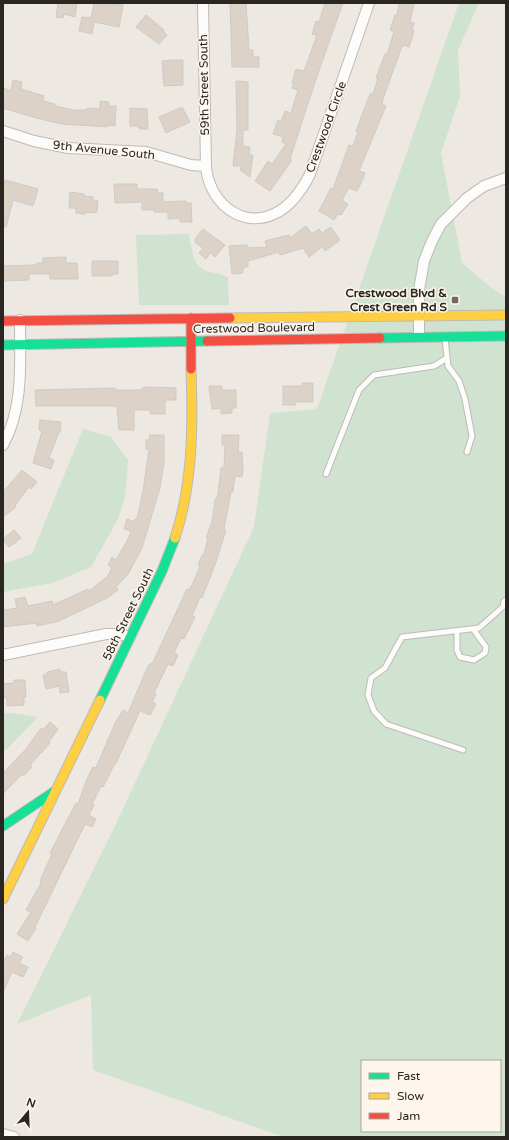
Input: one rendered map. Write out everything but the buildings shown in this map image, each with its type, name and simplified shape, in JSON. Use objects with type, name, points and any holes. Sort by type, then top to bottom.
[{"type":"main road","name":"Crestwood Boulevard","points":[[3,321],[506,315]]},
{"type":"main road","name":"58th Street South","points":[[3,899],[130,637],[168,555],[185,503],[192,442],[191,318]]},
{"type":"main road","name":"Crestwood Boulevard","points":[[3,345],[506,336]]},
{"type":"main road","points":[[3,826],[56,791]]},
{"type":"street","name":"Crestwood Circle","points":[[206,166],[208,180],[215,195],[226,208],[233,212],[249,218],[265,217],[287,205],[305,183],[314,165],[369,3]]},
{"type":"street","name":"59th Street South","points":[[200,4],[206,166]]},
{"type":"street","name":"9th Avenue South","points":[[3,131],[34,141],[68,148],[146,152],[191,165],[206,166]]},
{"type":"street","points":[[419,337],[419,290],[424,261],[441,224],[466,198],[484,186],[506,178]]},
{"type":"street","points":[[3,445],[12,426],[18,402],[20,320]]},
{"type":"street","points":[[3,655],[106,634],[119,634],[130,637]]},
{"type":"street","points":[[3,1134],[14,1137]]},
{"type":"lane","points":[[445,337],[448,366],[459,381],[465,399],[472,436],[467,452]]},
{"type":"lane","points":[[326,474],[359,390],[366,381],[374,375],[434,366],[447,358]]},
{"type":"lane","points":[[462,750],[386,724],[374,711],[368,695],[371,678],[385,668],[402,637],[479,628],[506,603]]},
{"type":"lane","points":[[457,631],[457,650],[460,658],[474,660],[485,653],[486,646],[473,629]]},
{"type":"green space","points":[[459,3],[479,3],[458,50],[460,96],[441,153],[462,263],[493,289],[506,297],[506,1137],[284,1137],[93,1070],[91,995],[17,1024],[115,826],[254,527],[270,413],[317,409]]},
{"type":"green space","points":[[189,234],[193,254],[197,264],[205,270],[228,278],[229,305],[139,305],[136,235]]},
{"type":"green space","points":[[83,429],[111,437],[128,460],[125,497],[118,519],[91,567],[52,583],[3,592],[3,564],[32,554]]},
{"type":"green space","points":[[11,713],[38,717],[8,748],[3,751],[3,714]]},
{"type":"traffic: fast","points":[[380,338],[506,336]]},
{"type":"traffic: fast","points":[[3,345],[207,341]]},
{"type":"traffic: fast","points":[[100,700],[162,571],[175,538]]},
{"type":"traffic: fast","points":[[3,826],[55,791]]},
{"type":"traffic: slow","points":[[230,318],[506,315]]},
{"type":"traffic: slow","points":[[175,538],[185,497],[190,455],[192,433],[191,369]]},
{"type":"traffic: slow","points":[[3,899],[100,700]]},
{"type":"traffic: jam","points":[[191,318],[191,369]]},
{"type":"traffic: jam","points":[[3,321],[230,318]]},
{"type":"traffic: jam","points":[[207,341],[380,338]]},
{"type":"place","name":"Crestwood Blvd & Crest Green Rd S","points":[[455,300]]}]
